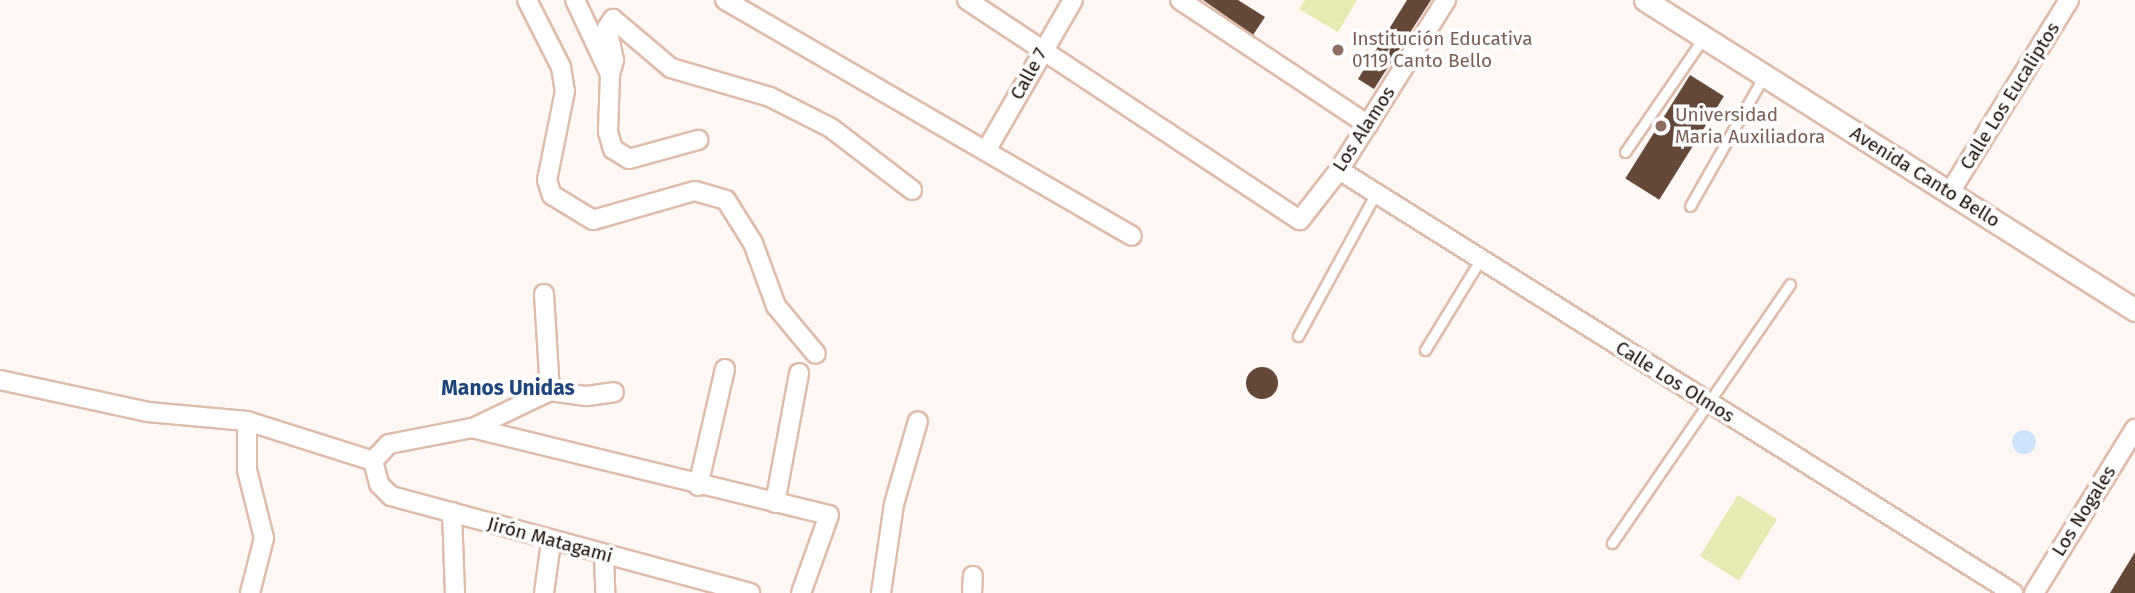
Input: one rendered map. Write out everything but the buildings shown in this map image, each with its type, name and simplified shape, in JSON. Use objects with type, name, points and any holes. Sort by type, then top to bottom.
[{"type":"street","points":[[527,0],[561,67],[565,91],[547,180],[552,195],[593,220],[695,191],[726,200],[754,243],[776,306],[816,354]]},
{"type":"street","points":[[575,0],[610,74]]},
{"type":"street","points":[[725,0],[987,149],[1132,236]]},
{"type":"street","points":[[967,0],[1044,46]]},
{"type":"street","name":"Calle 7","points":[[987,149],[1044,46],[1073,0]]},
{"type":"street","points":[[1180,0],[1368,125]]},
{"type":"street","name":"Los Alamos","points":[[1044,46],[1300,219],[1339,170],[1446,0]]},
{"type":"street","name":"Avenida Canto Bello","points":[[1645,0],[2135,310]]},
{"type":"street","name":"Calle Los Eucaliptos","points":[[1950,192],[2069,0]]},
{"type":"street","points":[[698,141],[629,159],[620,156],[608,132],[610,74],[614,60],[607,28],[613,19],[671,68],[770,97],[831,128],[912,190]]},
{"type":"street","name":"Calle Los Olmos","points":[[1339,170],[1374,195],[2012,593]]},
{"type":"street","points":[[544,294],[550,391]]},
{"type":"street","points":[[698,486],[725,369]]},
{"type":"street","points":[[775,503],[799,373]]},
{"type":"street","points":[[0,380],[148,412],[247,421],[373,461],[389,444],[472,428],[550,391],[587,396],[614,392]]},
{"type":"street","points":[[247,421],[247,470],[264,538],[250,593]]},
{"type":"street","points":[[881,593],[894,504],[918,421]]},
{"type":"street","points":[[472,428],[698,486],[829,515],[801,593]]},
{"type":"street","name":"Los Nogales","points":[[2034,593],[2135,429]]},
{"type":"street","name":"Jirón Matagami","points":[[373,461],[379,484],[391,496],[604,555],[703,587],[750,593]]},
{"type":"street","points":[[452,512],[455,593]]},
{"type":"street","points":[[544,593],[551,542]]},
{"type":"street","points":[[604,555],[605,593]]},
{"type":"lane","points":[[1625,152],[1704,37]]},
{"type":"lane","points":[[1690,206],[1764,76]]},
{"type":"lane","points":[[1298,336],[1374,195]]},
{"type":"lane","points":[[1425,350],[1480,260]]},
{"type":"lane","points":[[1612,543],[1790,284]]},
{"type":"green space","points":[[1305,0],[1357,0],[1338,32],[1299,9]]},
{"type":"green space","points":[[1738,495],[1777,519],[1739,580],[1700,556]]},
{"type":"water","points":[[2024,430],[2033,433],[2036,442],[2033,451],[2024,454],[2015,451],[2012,442],[2015,433]]},
{"type":"place","name":"Institución Educativa 0119 Canto Bello","points":[[1338,50]]},
{"type":"place","name":"Universidad Maria Auxiliadora","points":[[1661,126]]},
{"type":"district","name":"Manos Unidas","points":[[508,388]]}]
